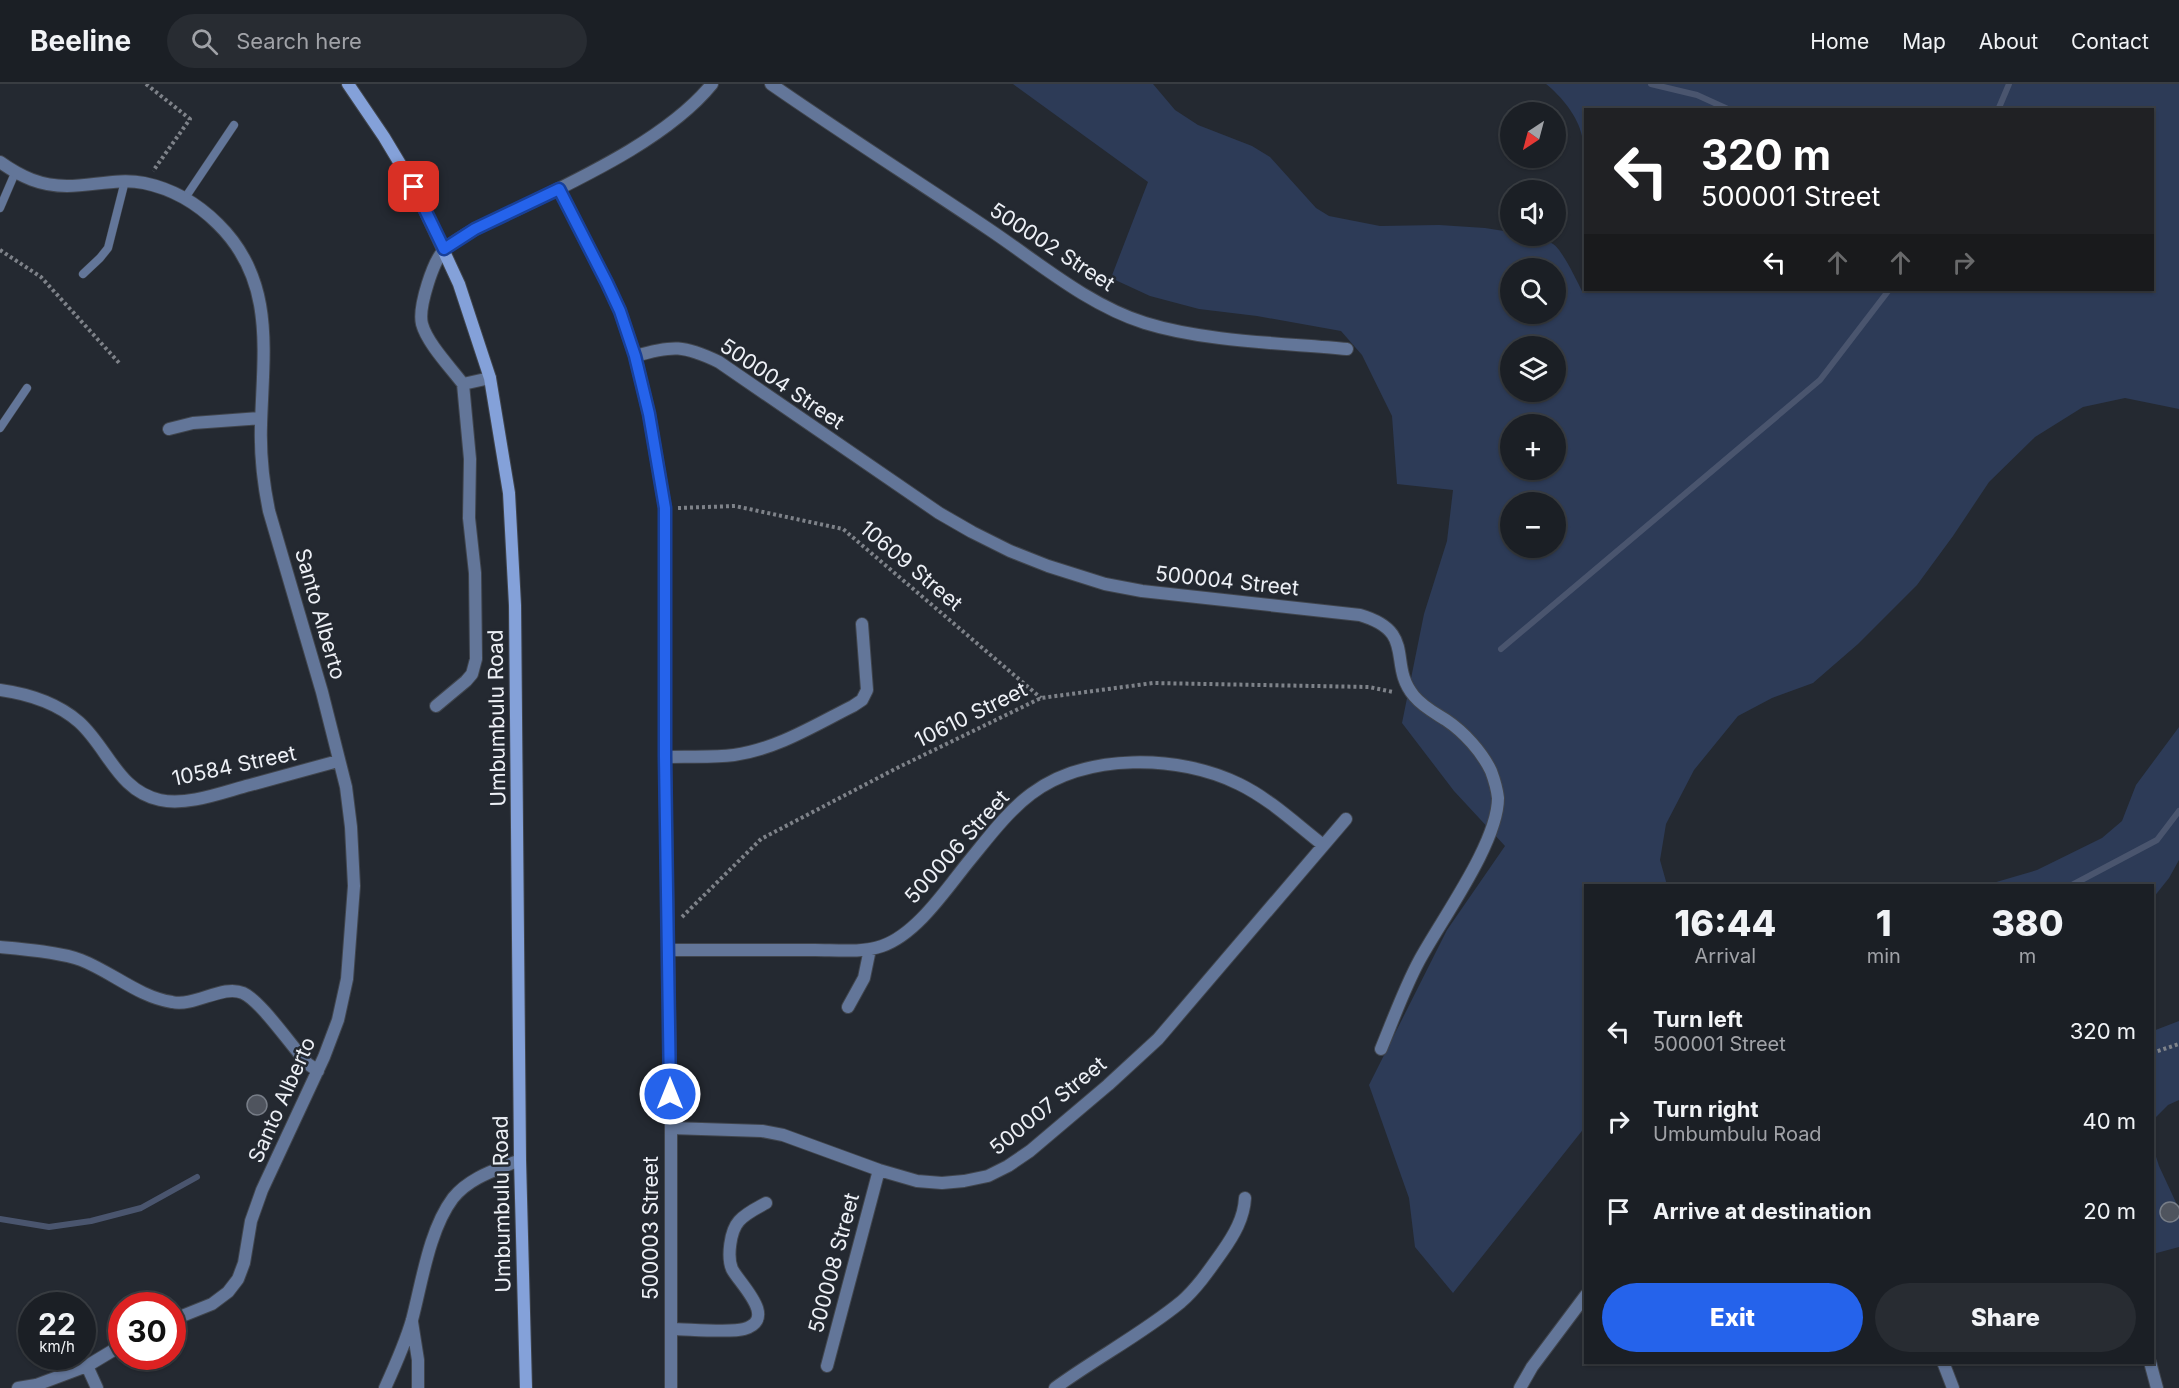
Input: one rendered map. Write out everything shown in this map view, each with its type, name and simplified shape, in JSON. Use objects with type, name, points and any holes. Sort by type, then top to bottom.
[{"type":"main road","name":"Umbumbulu Road","points":[[348,84],[414,187],[444,249],[472,319],[490,378],[508,493],[515,604],[520,1161],[526,1388]]},
{"type":"street","points":[[436,706],[472,674],[476,659],[475,573],[470,527],[470,459],[464,416],[463,384],[431,341],[422,324],[425,291],[444,249],[475,229],[559,189],[650,137],[688,108],[712,84]]},
{"type":"street","name":"500002 Street","points":[[771,84],[1050,272],[1114,310],[1143,322],[1191,333],[1347,349]]},
{"type":"street","name":"Santo Alberto","points":[[0,162],[15,173],[51,185],[69,186],[125,181],[144,183],[185,198],[208,214],[240,249],[253,276],[260,299],[264,326],[261,456],[269,511],[322,692],[346,787],[354,886],[347,979],[338,1020],[318,1071],[262,1190],[251,1221],[244,1263],[238,1279],[228,1292],[212,1304],[186,1314]]},
{"type":"street","name":"500003 Street","points":[[559,189],[620,311],[635,356],[649,414],[665,508],[671,1388]]},
{"type":"street","name":"500004 Street","points":[[635,356],[664,348],[698,351],[719,362],[939,513],[972,532],[1048,566],[1105,584],[1142,591],[1349,613],[1372,618],[1392,632],[1397,640],[1407,686],[1426,708],[1462,732],[1478,751],[1491,772],[1498,800],[1485,844],[1471,874],[1418,963],[1381,1049]]},
{"type":"street","points":[[463,384],[490,378]]},
{"type":"street","points":[[169,429],[193,423],[261,418]]},
{"type":"street","points":[[665,757],[733,755],[752,751],[791,738],[862,700],[867,690],[862,624]]},
{"type":"street","name":"10584 Street","points":[[0,690],[53,704],[79,722],[130,786],[161,800],[183,801],[338,761]]},
{"type":"street","name":"500006 Street","points":[[669,950],[870,949],[883,946],[897,939],[925,914],[980,848],[1030,795],[1051,781],[1091,767],[1125,763],[1156,764],[1216,774],[1263,798],[1323,845]]},
{"type":"street","name":"500007 Street","points":[[671,1128],[762,1131],[783,1135],[879,1170],[917,1181],[942,1183],[988,1176],[1030,1151],[1158,1039],[1347,819]]},
{"type":"street","points":[[0,947],[79,959],[113,974],[144,993],[174,1003],[188,1003],[232,991],[244,994],[255,1002],[308,1064],[318,1071]]},
{"type":"street","points":[[848,1007],[864,978],[870,949]]},
{"type":"street","points":[[385,1388],[401,1354],[435,1235],[453,1198],[483,1175],[520,1161]]},
{"type":"street","name":"500008 Street","points":[[827,1366],[879,1170]]},
{"type":"street","points":[[1055,1388],[1181,1302],[1194,1289],[1220,1255],[1235,1230],[1243,1215],[1245,1198]]},
{"type":"street","points":[[671,1329],[743,1330],[755,1322],[758,1316],[757,1307],[748,1289],[735,1274],[731,1266],[730,1253],[736,1225],[746,1215],[766,1203]]},
{"type":"street","points":[[1520,1388],[1532,1367],[1584,1298]]},
{"type":"street","points":[[411,1321],[418,1360],[418,1388]]},
{"type":"street","points":[[1944,1364],[1953,1388]]},
{"type":"street","points":[[2151,1364],[2157,1388]]},
{"type":"street","points":[[18,1388],[36,1385],[76,1370]]},
{"type":"street","points":[[89,1370],[97,1388]]},
{"type":"lane","points":[[185,198],[234,125]]},
{"type":"lane","points":[[0,208],[15,173]]},
{"type":"lane","points":[[83,274],[108,248],[125,181]]},
{"type":"lane","points":[[0,428],[27,388]]},
{"type":"path","points":[[144,183],[190,119],[146,84]]},
{"type":"path","points":[[0,250],[41,276],[121,365]]},
{"type":"path","name":"10609 Street","points":[[665,508],[735,506],[843,529],[1041,698]]},
{"type":"path","name":"10610 Street","points":[[669,930],[760,839],[897,768],[1041,698],[1153,683],[1369,687],[1414,696]]},
{"type":"path","points":[[2154,1052],[2179,1044]]},
{"type":"shaded area","points":[[1013,84],[1153,84],[1175,110],[1198,125],[1252,146],[1270,157],[1316,208],[1329,216],[1380,226],[1439,225],[1485,228],[1500,230],[1500,246],[1556,246],[1565,258],[1500,258],[1500,324],[1566,324],[1566,260],[1583,293],[1588,291],[2154,291],[2154,108],[1584,108],[1583,155],[1583,138],[1577,121],[1566,102],[1546,84],[2179,84],[2179,409],[2125,398],[2083,407],[2035,437],[1989,482],[1917,585],[1858,644],[1813,683],[1772,698],[1738,716],[1694,770],[1666,824],[1660,860],[1667,884],[1584,884],[1584,1128],[1453,1293],[1415,1247],[1409,1198],[1369,1085],[1447,930],[1505,846],[1454,791],[1402,723],[1424,614],[1447,541],[1453,490],[1397,484],[1392,416],[1362,355],[1341,331],[1257,316],[1199,309],[1150,296],[1111,278],[1148,182]]},
{"type":"shaded area","points":[[2179,727],[2179,860],[2169,878],[2154,897],[2154,884],[1989,884],[2037,870],[2102,838],[2122,821],[2136,785]]},
{"type":"shaded area","points":[[2179,1021],[2179,1100],[2168,1105],[2154,1119],[2154,1031]]},
{"type":"shaded area","points":[[2154,1150],[2179,1209],[2179,1247],[2154,1254]]},
{"type":"building","points":[[257,1095],[264,1098],[267,1105],[264,1112],[257,1115],[250,1112],[247,1105],[250,1098]]},
{"type":"building","points":[[2170,1202],[2177,1205],[2180,1212],[2177,1219],[2170,1222],[2163,1219],[2160,1212],[2163,1205]]},
{"type":"waterway","points":[[1651,84],[1697,95],[1726,108]]},
{"type":"waterway","points":[[1999,108],[2009,84]]},
{"type":"waterway","points":[[1501,649],[1820,380],[1888,291]]},
{"type":"waterway","points":[[2074,884],[2157,840],[2179,811]]},
{"type":"waterway","points":[[0,1219],[49,1227],[91,1221],[141,1208],[197,1177]]},
{"type":"route","points":[[414,187],[444,249],[475,229],[559,189],[620,311],[635,356],[649,414],[665,508],[665,757],[670,1094]]}]
